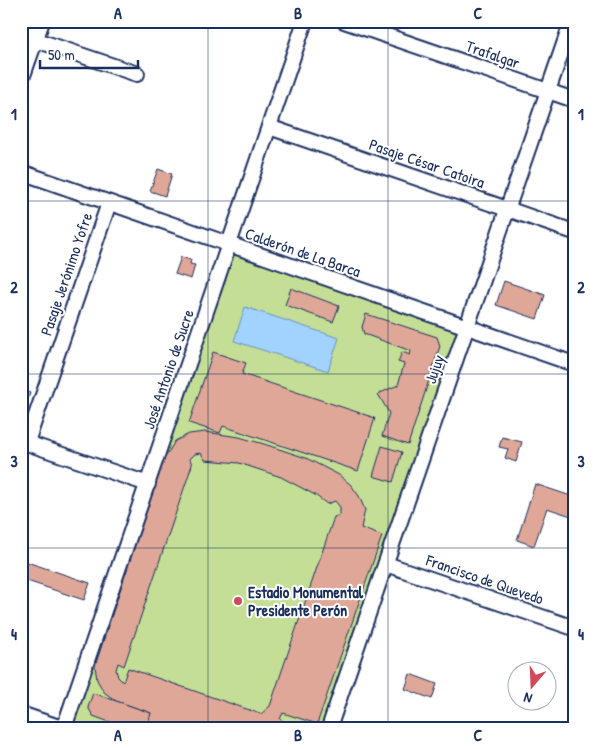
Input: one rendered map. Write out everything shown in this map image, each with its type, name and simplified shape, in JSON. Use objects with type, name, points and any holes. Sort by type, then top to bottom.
[{"type":"street","name":"José Antonio de Sucre","points":[[63,728],[305,21]]},
{"type":"street","name":"Trafalgar","points":[[344,21],[574,100]]},
{"type":"street","name":"Jujuy","points":[[328,728],[572,21]]},
{"type":"street","points":[[21,72],[36,30],[137,74]]},
{"type":"street","name":"Pasaje César Catoira","points":[[269,128],[574,232]]},
{"type":"street","name":"Calderón de La Barca","points":[[21,172],[574,364]]},
{"type":"street","name":"Pasaje Jerónimo Yofre","points":[[24,442],[109,203]]},
{"type":"street","points":[[24,442],[148,484]]},
{"type":"street","name":"Francisco de Quevedo","points":[[386,564],[574,628]]},
{"type":"street","points":[[21,714],[63,728]]},
{"type":"green space","points":[[229,244],[466,327],[329,728],[64,728]]},
{"type":"water","points":[[245,307],[339,338],[328,371],[234,341]]},
{"type":"building","points":[[158,169],[172,174],[165,196],[150,191]]},
{"type":"building","points":[[181,257],[191,260],[190,264],[195,265],[191,279],[175,274]]},
{"type":"building","points":[[504,281],[545,295],[537,319],[496,305]]},
{"type":"building","points":[[291,288],[339,306],[333,322],[285,305]]},
{"type":"building","points":[[366,314],[437,337],[440,346],[408,445],[382,436],[389,413],[378,394],[398,385],[404,364],[398,362],[402,352],[410,355],[411,351],[364,334],[362,327]]},
{"type":"building","points":[[213,352],[246,363],[242,374],[375,418],[358,471],[223,426],[220,433],[189,423]]},
{"type":"building","points":[[21,389],[30,393],[22,417],[21,417]]},
{"type":"building","points":[[205,432],[239,437],[306,458],[339,475],[351,485],[359,496],[365,510],[361,528],[382,536],[317,724],[283,713],[280,719],[291,728],[146,728],[151,713],[116,701],[104,692],[97,680],[95,666],[162,463],[175,441],[189,434]],"holes":[[[201,453],[205,460],[239,463],[281,477],[315,495],[327,504],[335,501],[340,507],[340,515],[334,517],[270,706],[261,714],[128,668],[123,682],[118,677],[116,670],[118,663],[124,666],[192,465],[190,459],[195,454]]]},
{"type":"building","points":[[502,437],[522,442],[516,462],[505,458],[508,449],[499,447]]},
{"type":"building","points":[[382,446],[402,452],[393,482],[373,476]]},
{"type":"building","points":[[535,484],[574,497],[574,517],[547,508],[534,546],[517,540]]},
{"type":"building","points":[[21,560],[90,583],[84,600],[21,579]]},
{"type":"building","points":[[410,674],[437,684],[432,699],[405,689]]},
{"type":"building","points":[[93,693],[151,713],[146,728],[126,728],[93,716],[88,707]]},
{"type":"place","name":"Estadio Monumental Presidente Perón","points":[[238,601]]}]
